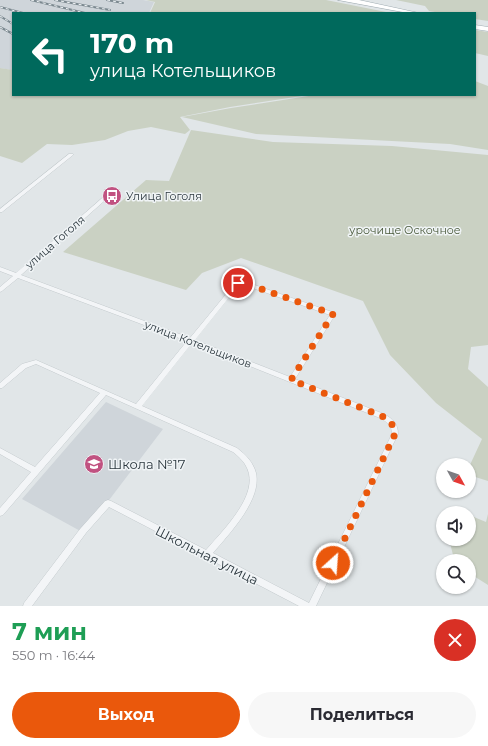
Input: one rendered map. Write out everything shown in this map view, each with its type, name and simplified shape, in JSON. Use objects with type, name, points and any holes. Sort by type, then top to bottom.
[{"type":"main road","points":[[341,0],[398,12]]},
{"type":"main road","points":[[352,0],[411,12]]},
{"type":"main road","points":[[476,26],[488,28]]},
{"type":"street","points":[[0,210],[72,155]]},
{"type":"street","name":"улица Гоголя","points":[[0,290],[110,194]]},
{"type":"street","name":"улица Котельщиков","points":[[0,269],[190,340],[382,416],[393,424],[395,434],[312,606]]},
{"type":"street","points":[[137,407],[190,340],[238,283],[244,283],[333,314],[291,380]]},
{"type":"street","points":[[0,386],[24,366],[36,362],[235,450],[244,457],[251,466],[254,478],[253,486],[249,496],[233,521],[207,555]]},
{"type":"street","points":[[0,513],[104,393]]},
{"type":"street","points":[[0,451],[36,471]]},
{"type":"street","name":"Школьная улица","points":[[27,606],[83,531],[108,503],[307,606]]},
{"type":"shaded area","points":[[0,0],[143,0],[154,2],[149,12],[12,12],[12,70],[0,68]]},
{"type":"shaded area","name":"Школа №17","points":[[106,402],[163,429],[84,533],[22,499]]},
{"type":"green space","points":[[146,0],[326,0],[386,12],[150,12],[155,2]]},
{"type":"green space","points":[[396,0],[488,0],[488,21],[476,19],[476,12],[435,12],[429,11],[425,6]]},
{"type":"green space","points":[[476,30],[488,32],[488,56],[476,53]]},
{"type":"green space","points":[[0,68],[12,70],[12,96],[302,96],[230,107],[180,117],[190,130],[185,134],[151,127],[128,131],[105,140],[72,145],[47,144],[22,163],[0,156]]},
{"type":"green space","points":[[476,81],[488,86],[488,150],[450,144],[256,134],[182,117],[309,96],[476,96]]},
{"type":"green space","name":"урочище Оскочное","points":[[191,130],[273,142],[392,146],[488,155],[488,345],[471,347],[468,369],[488,387],[488,481],[476,477],[476,458],[473,458],[482,439],[436,403],[390,355],[363,301],[241,258],[202,273],[186,290],[63,252],[146,180],[169,181]]},
{"type":"green space","points":[[488,514],[488,585],[476,577],[476,554],[453,554],[451,546],[476,546],[476,518],[486,522]]},
{"type":"railway","points":[[31,0],[81,12]]},
{"type":"railway","points":[[55,0],[110,10]]},
{"type":"railway","points":[[107,0],[123,3]]},
{"type":"railway","points":[[0,7],[19,12]]},
{"type":"railway","points":[[0,16],[12,23]]},
{"type":"railway","points":[[0,27],[12,33]]},
{"type":"place","name":"Улица Гоголя","points":[[112,196]]},
{"type":"place","name":"Школа №17","points":[[94,464]]},
{"type":"route","points":[[238,283],[244,283],[333,314],[291,380],[382,416],[393,424],[395,429],[395,434],[333,563]]}]
